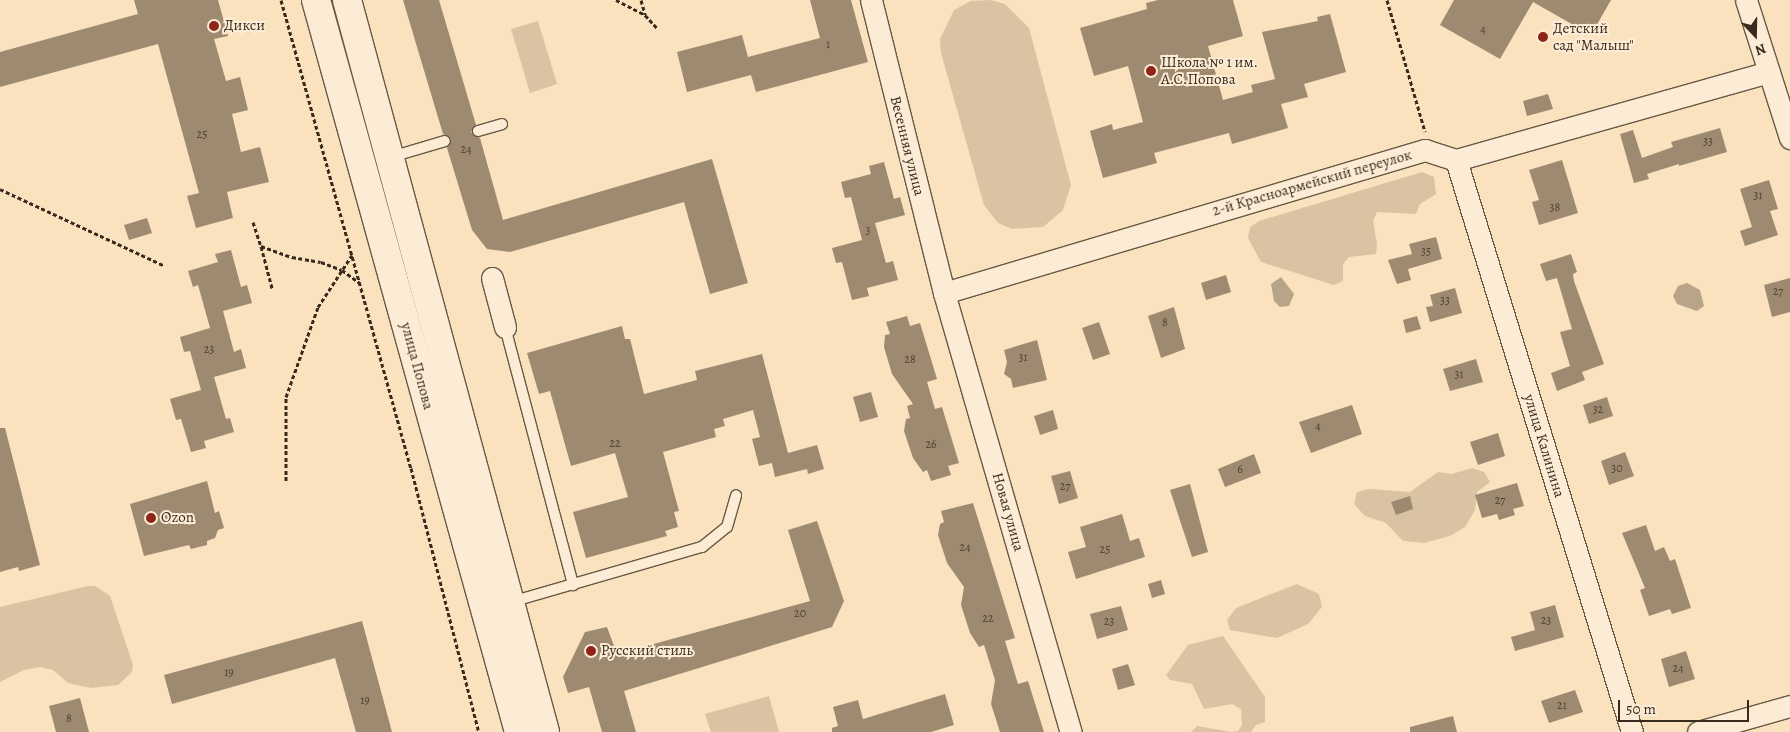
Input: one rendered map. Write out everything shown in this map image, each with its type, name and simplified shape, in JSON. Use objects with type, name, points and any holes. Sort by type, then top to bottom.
[{"type":"main road","name":"улица Попова","points":[[316,0],[519,732]]},
{"type":"main road","name":"улица Попова","points":[[347,0],[545,732]]},
{"type":"street","name":"Весенняя улица","points":[[871,0],[944,293]]},
{"type":"street","points":[[1746,0],[1790,138]]},
{"type":"street","points":[[1456,160],[1769,72]]},
{"type":"street","name":"2-й Красноармейский переулок","points":[[944,293],[1416,153],[1431,152],[1456,160]]},
{"type":"street","name":"улица Калинина","points":[[1456,160],[1632,732]]},
{"type":"street","points":[[492,278],[505,327]]},
{"type":"street","name":"Новая улица","points":[[944,293],[1071,732]]},
{"type":"street","points":[[1698,732],[1790,706]]},
{"type":"lane","points":[[478,131],[502,124]]},
{"type":"lane","points":[[390,158],[445,141]]},
{"type":"lane","points":[[505,327],[573,585]]},
{"type":"lane","points":[[510,602],[702,547],[727,528],[736,495]]},
{"type":"path","points":[[281,0],[360,284],[479,732]]},
{"type":"path","points":[[616,0],[645,15],[657,28]]},
{"type":"path","points":[[641,0],[645,15]]},
{"type":"path","points":[[1387,0],[1431,152]]},
{"type":"path","points":[[0,189],[163,266]]},
{"type":"path","points":[[253,222],[272,288]]},
{"type":"path","points":[[261,246],[342,270],[360,284]]},
{"type":"path","points":[[286,481],[286,397],[318,307],[352,255]]},
{"type":"shaded area","points":[[990,0],[1005,4],[1029,28],[1071,185],[1063,210],[1043,227],[1012,229],[998,223],[984,205],[941,53],[940,39],[954,10],[971,1]]},
{"type":"shaded area","points":[[538,21],[557,84],[530,93],[511,29]]},
{"type":"shaded area","points":[[1422,172],[1434,177],[1436,194],[1420,204],[1416,214],[1377,212],[1373,221],[1377,244],[1376,254],[1349,257],[1343,264],[1343,281],[1334,285],[1261,262],[1248,238],[1250,227],[1259,221]]},
{"type":"shaded area","points":[[1281,277],[1294,294],[1289,306],[1280,307],[1274,301],[1271,284]]},
{"type":"shaded area","points":[[1687,283],[1700,290],[1704,306],[1697,311],[1677,304],[1673,296],[1678,286]]},
{"type":"shaded area","points":[[1472,468],[1484,472],[1490,482],[1477,492],[1475,510],[1465,527],[1450,536],[1424,543],[1403,541],[1386,523],[1365,516],[1354,504],[1357,492],[1369,489],[1410,492],[1438,472],[1452,474]]},
{"type":"shaded area","points":[[1297,584],[1319,594],[1322,607],[1308,624],[1277,638],[1230,630],[1227,620],[1236,608]]},
{"type":"shaded area","points":[[88,586],[95,586],[110,596],[133,665],[132,672],[118,685],[91,688],[68,683],[53,670],[40,667],[24,670],[0,682],[0,607]]},
{"type":"shaded area","points":[[1223,636],[1265,697],[1265,722],[1256,725],[1251,732],[1231,732],[1238,731],[1242,725],[1241,709],[1232,704],[1204,709],[1192,684],[1170,680],[1166,675],[1188,645]]},
{"type":"shaded area","points":[[769,696],[779,732],[711,732],[705,714]]},
{"type":"shaded area","points":[[1197,726],[1231,732],[1191,732]]},
{"type":"building","points":[[134,0],[218,0],[228,36],[214,39],[226,81],[240,77],[248,110],[232,114],[241,152],[260,147],[269,182],[227,192],[233,218],[196,228],[187,196],[199,193],[158,44],[0,87],[0,52],[138,14]]},
{"type":"building","points":[[403,0],[439,0],[476,125],[471,132],[480,138],[503,220],[712,159],[748,283],[710,294],[684,202],[510,252],[487,249],[472,230],[447,148],[451,139],[443,134]]},
{"type":"building","points":[[810,0],[851,0],[868,62],[756,92],[751,75],[687,92],[677,52],[742,35],[748,57],[820,38]]},
{"type":"building","points":[[1158,0],[1233,0],[1243,36],[1208,46],[1223,100],[1253,92],[1251,85],[1275,79],[1262,32],[1318,21],[1317,17],[1330,14],[1346,72],[1304,84],[1308,97],[1281,104],[1288,128],[1232,144],[1229,133],[1154,153],[1157,163],[1103,178],[1090,131],[1112,124],[1113,130],[1143,122],[1128,66],[1094,76],[1080,28],[1147,9],[1146,3]]},
{"type":"building","name":"Детский сад \"Малыш\"","points":[[1454,0],[1611,0],[1591,35],[1533,2],[1500,59],[1440,25]]},
{"type":"building","points":[[1548,94],[1553,109],[1527,116],[1523,101]]},
{"type":"building","points":[[1720,128],[1727,152],[1647,174],[1649,179],[1634,183],[1620,134],[1633,130],[1642,158],[1673,147],[1671,142]]},
{"type":"building","points":[[1562,160],[1578,213],[1539,225],[1532,202],[1539,200],[1529,170]]},
{"type":"building","points":[[884,162],[894,199],[900,197],[905,215],[875,223],[886,263],[893,261],[898,280],[867,288],[869,296],[852,300],[842,262],[836,263],[832,248],[862,240],[851,197],[845,198],[841,182],[871,174],[869,166]]},
{"type":"building","points":[[1769,180],[1778,209],[1770,211],[1778,235],[1745,246],[1740,231],[1752,227],[1740,189]]},
{"type":"building","points":[[147,218],[152,233],[129,240],[124,225]]},
{"type":"building","points":[[1436,237],[1442,259],[1408,269],[1411,280],[1397,284],[1388,260],[1412,254],[1409,244]]},
{"type":"building","points":[[231,250],[241,287],[247,285],[252,303],[223,311],[234,352],[241,349],[246,368],[214,377],[226,419],[230,418],[234,432],[204,441],[206,448],[191,452],[181,419],[176,420],[170,399],[201,390],[190,351],[184,352],[180,337],[210,328],[198,285],[193,287],[188,271],[218,262],[215,254]]},
{"type":"building","points":[[1571,254],[1577,272],[1573,274],[1574,281],[1604,364],[1582,372],[1585,380],[1557,391],[1551,373],[1570,366],[1560,332],[1572,329],[1557,278],[1546,281],[1540,264]]},
{"type":"building","points":[[1226,275],[1231,292],[1206,300],[1201,283]]},
{"type":"building","points":[[1790,278],[1790,312],[1772,317],[1764,285]]},
{"type":"building","points":[[1455,288],[1462,313],[1430,322],[1426,307],[1433,306],[1430,295]]},
{"type":"building","points":[[1174,307],[1185,349],[1161,358],[1148,316]]},
{"type":"building","points":[[907,316],[910,326],[920,323],[937,379],[927,382],[935,409],[942,407],[959,463],[948,466],[951,475],[931,481],[927,470],[923,472],[913,458],[904,431],[906,419],[910,418],[907,406],[913,404],[892,374],[884,347],[885,335],[890,334],[886,322]]},
{"type":"building","points":[[1417,316],[1421,329],[1406,333],[1403,320]]},
{"type":"building","points":[[1099,322],[1110,354],[1093,360],[1082,328]]},
{"type":"building","points":[[622,326],[625,339],[630,339],[644,394],[697,380],[695,371],[762,354],[788,453],[817,445],[824,469],[808,474],[807,469],[775,477],[772,463],[759,466],[752,439],[760,437],[753,410],[723,419],[725,426],[714,429],[716,437],[663,452],[679,511],[674,512],[678,527],[665,531],[667,536],[586,558],[573,512],[628,497],[615,453],[571,466],[550,391],[539,394],[527,353]]},
{"type":"building","points":[[1037,340],[1047,380],[1013,388],[1011,379],[1004,374],[1007,362],[1004,350]]},
{"type":"building","points":[[1476,359],[1483,382],[1450,391],[1443,369]]},
{"type":"building","points":[[871,392],[878,417],[860,422],[853,397]]},
{"type":"building","points":[[1607,397],[1613,416],[1589,424],[1583,405]]},
{"type":"building","points":[[1352,405],[1362,434],[1311,453],[1299,422]]},
{"type":"building","points":[[1053,410],[1058,429],[1040,435],[1034,416]]},
{"type":"building","points":[[0,428],[5,428],[40,565],[19,571],[18,567],[0,572]]},
{"type":"building","points":[[1498,433],[1505,456],[1478,465],[1470,442]]},
{"type":"building","points":[[1625,452],[1634,476],[1609,485],[1601,461]]},
{"type":"building","points":[[1254,454],[1261,473],[1225,487],[1218,469]]},
{"type":"building","points":[[1070,471],[1078,498],[1059,504],[1051,476]]},
{"type":"building","points":[[207,481],[215,513],[219,511],[224,528],[218,530],[215,538],[207,541],[207,545],[191,549],[189,545],[144,556],[130,504]]},
{"type":"building","points":[[1517,483],[1524,506],[1513,509],[1515,515],[1499,520],[1497,514],[1482,518],[1475,495]]},
{"type":"building","points":[[1190,484],[1208,552],[1192,557],[1170,490]]},
{"type":"building","points":[[1410,496],[1413,509],[1396,515],[1391,502]]},
{"type":"building","points":[[973,503],[1015,638],[1005,641],[1018,684],[1028,681],[1044,732],[1000,732],[991,704],[995,680],[984,645],[979,647],[970,633],[961,605],[964,587],[947,563],[938,535],[940,524],[944,522],[941,511]]},
{"type":"building","points":[[1122,514],[1130,541],[1139,538],[1145,557],[1076,579],[1068,552],[1086,547],[1080,527]]},
{"type":"building","points":[[817,521],[844,601],[832,627],[624,691],[636,732],[602,732],[589,687],[568,693],[563,677],[585,632],[607,627],[617,654],[810,601],[788,530]]},
{"type":"building","points":[[1646,525],[1655,551],[1664,547],[1670,561],[1675,559],[1691,608],[1672,614],[1670,609],[1649,616],[1640,590],[1645,588],[1622,533]]},
{"type":"building","points":[[1161,580],[1165,594],[1152,598],[1148,584]]},
{"type":"building","points":[[1555,605],[1564,637],[1515,651],[1511,637],[1535,630],[1530,612]]},
{"type":"building","points":[[1121,606],[1128,630],[1097,639],[1090,614]]},
{"type":"building","points":[[362,621],[392,732],[356,732],[335,658],[172,704],[164,675]]},
{"type":"building","points":[[1686,651],[1695,679],[1669,687],[1661,659]]},
{"type":"building","points":[[1128,664],[1135,685],[1118,690],[1112,669]]},
{"type":"building","points":[[1575,690],[1583,712],[1549,723],[1541,701]]},
{"type":"building","points":[[945,694],[954,725],[931,732],[832,732],[832,728],[838,726],[833,707],[858,700],[863,719]]},
{"type":"building","points":[[80,698],[89,732],[56,732],[49,706]]},
{"type":"building","points":[[1453,716],[1457,732],[1410,732],[1410,727]]},
{"type":"place","name":"Дикси","points":[[214,26]]},
{"type":"place","name":"Детский сад \"Малыш\"","points":[[1543,37]]},
{"type":"place","name":"Школа № 1 им. А.С.Попова","points":[[1151,71]]},
{"type":"place","name":"Ozon","points":[[151,518]]},
{"type":"place","name":"Русский стиль","points":[[591,651]]}]
